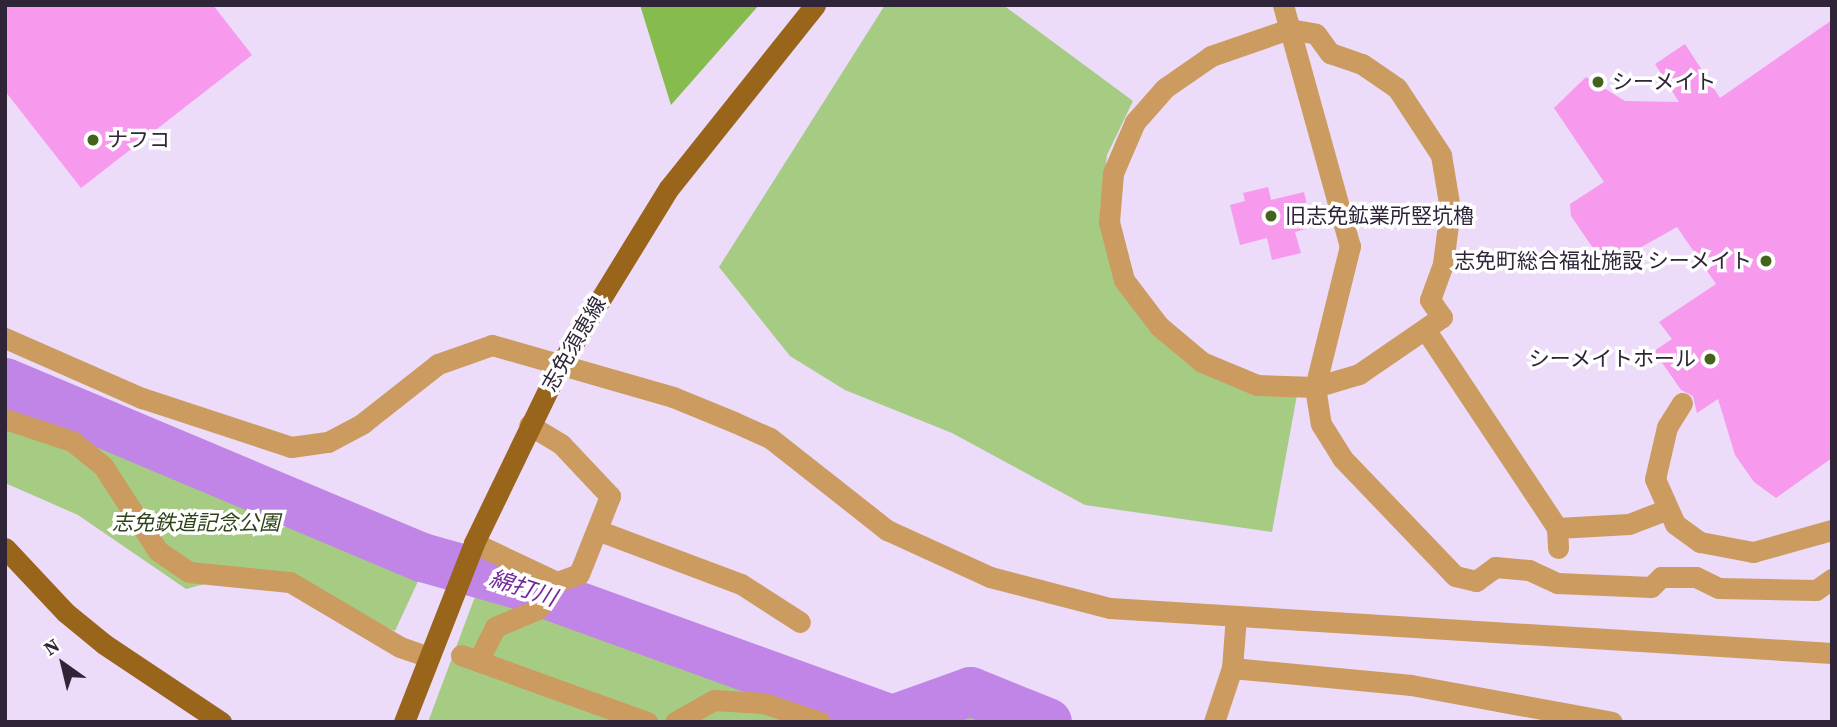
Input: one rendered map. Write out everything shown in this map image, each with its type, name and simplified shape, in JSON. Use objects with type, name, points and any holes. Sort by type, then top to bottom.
[{"type":"main road","name":"志免須恵線","points":[[404,722],[474,543],[560,365],[669,188],[815,5]]},
{"type":"main road","points":[[5,548],[94,636],[221,722]]},
{"type":"street","points":[[1283,5],[1350,246],[1315,387],[1321,424],[1342,458],[1455,576],[1476,581],[1495,566],[1529,570],[1557,583],[1651,587],[1661,577],[1673,577],[1696,578],[1719,588],[1816,590],[1832,579]]},
{"type":"street","points":[[1289,29],[1316,34],[1330,52],[1362,64],[1397,88],[1441,155],[1450,209],[1443,264],[1430,300],[1442,317],[1359,374],[1315,387],[1257,385],[1202,362],[1159,326],[1124,280],[1109,222],[1113,173],[1135,122],[1165,88],[1211,56],[1289,29]]},
{"type":"street","points":[[1425,329],[1557,538],[1629,524],[1666,510]]},
{"type":"street","points":[[5,338],[142,398],[291,447],[328,442],[363,423],[438,364],[457,355],[492,345],[673,397],[770,438],[887,530],[990,577],[1110,608],[1832,653]]},
{"type":"street","points":[[1682,404],[1657,457],[1655,479],[1666,510],[1700,542],[1726,550],[1753,552],[1832,530]]},
{"type":"street","points":[[5,419],[72,442],[103,466],[158,551],[189,572],[290,582],[400,647],[429,657]]},
{"type":"street","points":[[529,425],[561,444],[610,496],[579,574],[556,582],[538,609],[495,627],[469,658],[647,722]]},
{"type":"street","points":[[597,530],[741,584],[800,622]]},
{"type":"street","points":[[474,543],[556,582]]},
{"type":"street","points":[[1214,722],[1232,668],[1236,616]]},
{"type":"street","points":[[1232,668],[1411,685],[1612,722]]},
{"type":"street","points":[[675,722],[713,700],[763,703],[820,722]]},
{"type":"green space","points":[[640,5],[759,5],[671,105]]},
{"type":"green space","points":[[885,5],[1003,5],[1133,101],[1107,155],[1100,212],[1156,334],[1297,395],[1272,532],[1085,505],[952,433],[845,390],[790,356],[719,267]]},
{"type":"green space","name":"志免鉄道記念公園","points":[[5,383],[432,551],[395,631],[246,573],[186,589],[78,515],[5,483]]},
{"type":"green space","points":[[488,562],[879,722],[428,722]]},
{"type":"green space","points":[[973,696],[1041,722],[915,722]]},
{"type":"building","name":"ナフコ","points":[[5,5],[213,5],[252,55],[81,188],[5,91]]},
{"type":"building","name":"志免町総合福祉施設 シーメイト","points":[[1832,20],[1832,458],[1776,498],[1754,482],[1735,455],[1718,399],[1697,413],[1693,396],[1681,390],[1654,351],[1672,339],[1659,322],[1716,284],[1677,227],[1606,267],[1571,216],[1570,204],[1604,182],[1554,108],[1586,77],[1625,101],[1679,102],[1655,64],[1685,44],[1720,98]]},
{"type":"building","name":"旧志免鉱業所竪坑櫓","points":[[1268,187],[1271,200],[1304,192],[1312,227],[1295,232],[1301,253],[1272,260],[1267,238],[1240,245],[1230,205],[1245,201],[1243,193]]},
{"type":"waterway","name":"綿打川","points":[[5,382],[422,557],[521,585],[892,719],[970,691],[1047,722]]},
{"type":"place","name":"シーメイト","points":[[1598,82]]},
{"type":"place","name":"ナフコ","points":[[93,140]]},
{"type":"place","name":"旧志免鉱業所竪坑櫓","points":[[1271,216]]},
{"type":"place","name":"志免町総合福祉施設 シーメイト","points":[[1766,261]]},
{"type":"place","name":"シーメイトホール","points":[[1710,359]]}]
